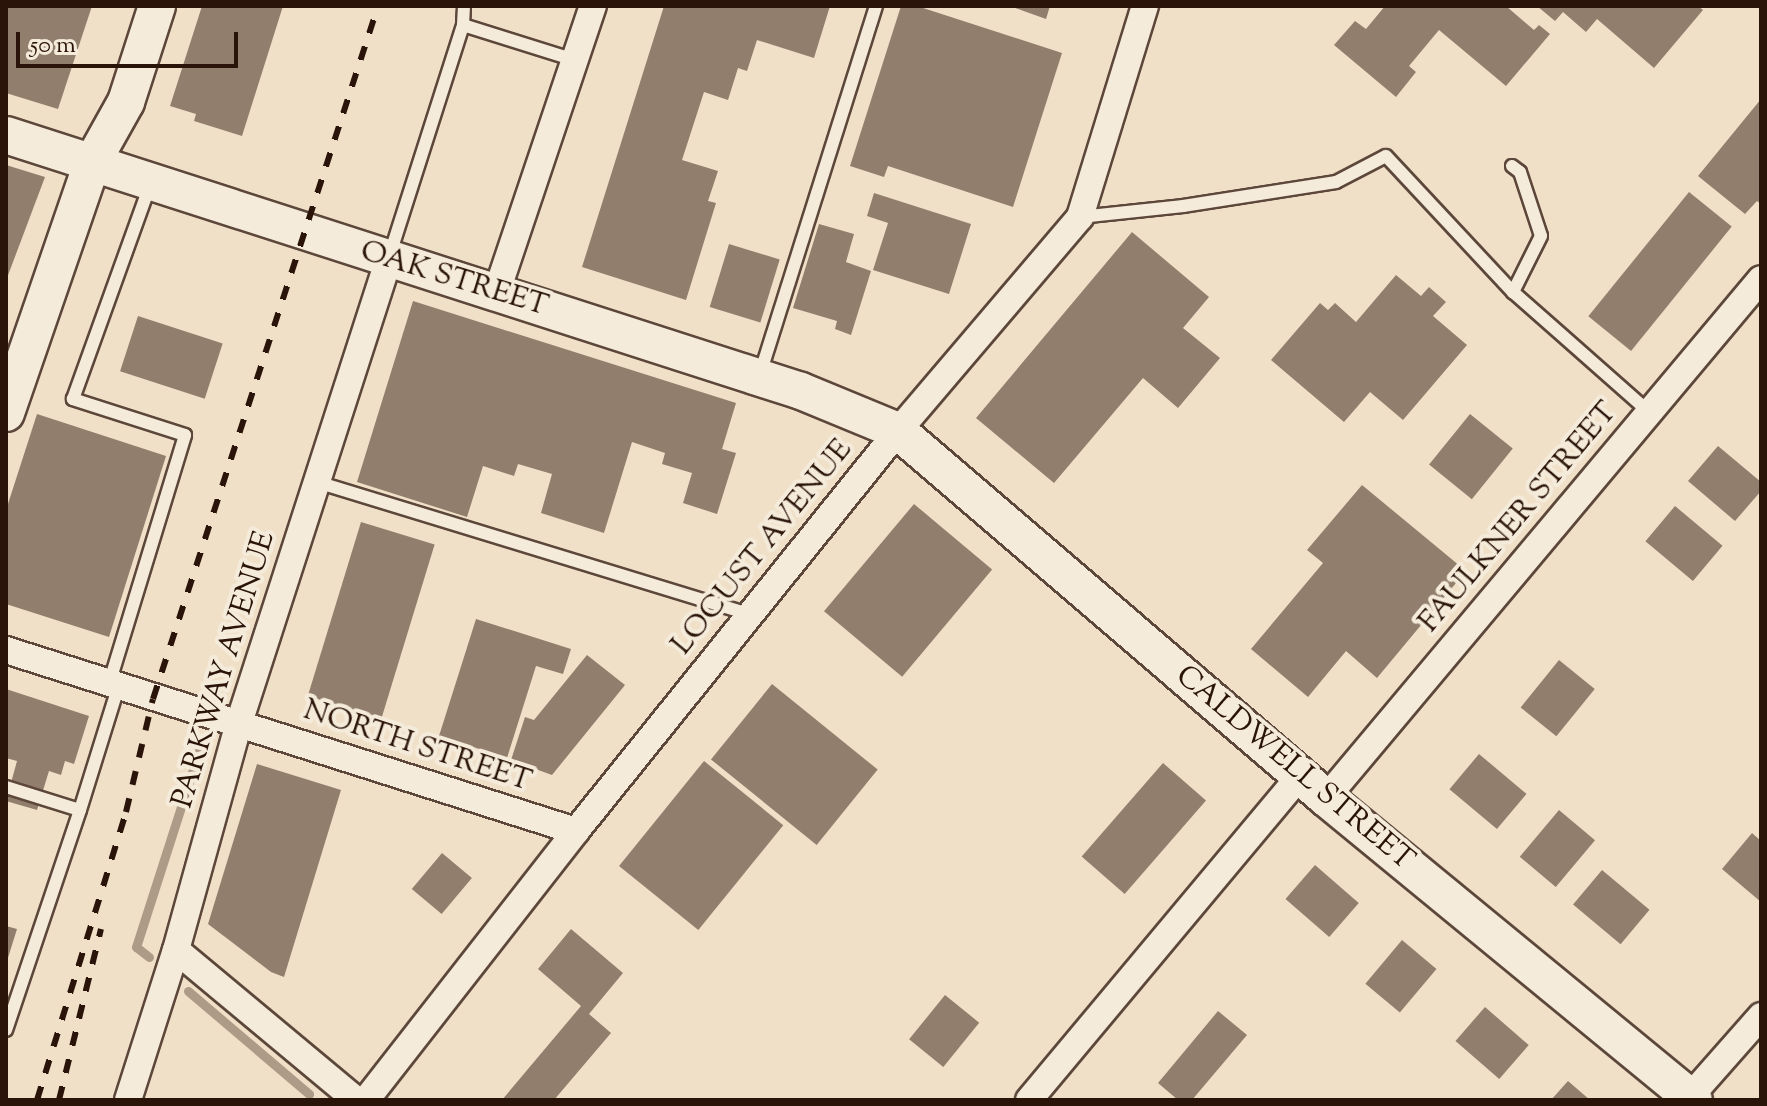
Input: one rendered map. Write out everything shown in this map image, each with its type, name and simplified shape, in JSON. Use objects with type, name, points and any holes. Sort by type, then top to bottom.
[{"type":"main road","points":[[6,413],[93,161],[126,102],[157,6]]},
{"type":"main road","name":"OAK STREET","points":[[6,135],[93,161],[388,261],[497,291],[759,377],[898,431]]},
{"type":"main road","name":"CALDWELL STREET","points":[[898,431],[1313,787],[1691,1099]]},
{"type":"street","points":[[497,291],[593,6]]},
{"type":"street","name":"LOCUST AVENUE","points":[[366,1100],[750,614],[898,431],[1080,217],[1145,6]]},
{"type":"street","name":"PARKWAY AVENUE","points":[[128,1100],[176,950],[239,723],[388,261]]},
{"type":"street","name":"FAULKNER STREET","points":[[1029,1100],[1649,412],[1761,279]]},
{"type":"street","name":"NORTH STREET","points":[[6,650],[576,831]]},
{"type":"street","points":[[176,950],[356,1100]]},
{"type":"street","points":[[1691,1099],[1761,1016]]},
{"type":"lane","points":[[388,261],[463,25],[464,6]]},
{"type":"lane","points":[[759,377],[876,6]]},
{"type":"lane","points":[[463,25],[575,60]]},
{"type":"lane","points":[[1080,217],[1197,205],[1336,182],[1386,156],[1513,292],[1649,412]]},
{"type":"lane","points":[[1512,166],[1520,172],[1541,236],[1513,292]]},
{"type":"lane","points":[[6,1030],[80,810],[185,435],[73,399],[151,182]]},
{"type":"lane","points":[[317,482],[750,614]]},
{"type":"lane","points":[[6,787],[80,810]]},
{"type":"building","points":[[6,6],[92,6],[58,109],[6,93]]},
{"type":"building","points":[[202,6],[283,6],[242,136],[194,121],[196,114],[170,106]]},
{"type":"building","points":[[664,6],[830,6],[814,58],[757,40],[747,71],[738,68],[728,100],[704,92],[682,160],[718,171],[708,201],[716,203],[686,300],[582,267]]},
{"type":"building","points":[[901,6],[917,6],[1062,53],[1013,207],[888,166],[884,177],[850,166]]},
{"type":"building","points":[[1010,6],[1050,6],[1046,19]]},
{"type":"building","points":[[1385,6],[1506,6],[1534,30],[1539,25],[1550,34],[1506,86],[1439,30],[1409,66],[1416,72],[1396,97],[1334,45],[1355,21],[1366,29]]},
{"type":"building","points":[[1537,6],[1698,6],[1703,10],[1654,68],[1597,19],[1586,32],[1563,12],[1555,21]]},
{"type":"building","points":[[1761,99],[1761,204],[1757,201],[1745,214],[1698,176]]},
{"type":"building","points":[[6,165],[45,177],[7,278],[6,278]]},
{"type":"building","points":[[1689,192],[1732,227],[1631,351],[1588,316]]},
{"type":"building","points":[[874,193],[971,224],[949,294],[873,270],[888,223],[867,216]]},
{"type":"building","points":[[819,224],[854,234],[846,262],[871,271],[851,335],[835,329],[837,321],[793,308]]},
{"type":"building","points":[[1132,232],[1209,297],[1183,328],[1220,358],[1178,408],[1143,378],[1054,483],[976,418]]},
{"type":"building","points":[[729,244],[780,259],[760,323],[710,307]]},
{"type":"building","points":[[1396,275],[1421,296],[1429,287],[1446,302],[1433,316],[1467,345],[1403,420],[1370,392],[1344,422],[1271,360],[1320,303],[1328,310],[1335,303],[1356,322]]},
{"type":"building","points":[[413,301],[736,403],[722,449],[736,453],[717,514],[683,503],[692,473],[662,464],[665,453],[632,442],[604,533],[541,513],[552,474],[518,464],[514,476],[483,466],[467,517],[357,482]]},
{"type":"building","points":[[138,316],[223,344],[205,399],[120,371]]},
{"type":"building","points":[[37,414],[166,456],[109,637],[6,604],[6,510]]},
{"type":"building","points":[[1470,414],[1513,449],[1472,499],[1429,465]]},
{"type":"building","points":[[1718,446],[1761,482],[1761,491],[1735,521],[1688,481]]},
{"type":"building","points":[[1362,485],[1466,571],[1377,678],[1346,651],[1308,697],[1251,649],[1323,563],[1307,550]]},
{"type":"building","points":[[914,504],[992,570],[902,677],[824,611]]},
{"type":"building","points":[[1675,506],[1722,546],[1693,581],[1645,541]]},
{"type":"building","points":[[361,522],[435,545],[381,719],[308,696]]},
{"type":"building","points":[[476,619],[571,649],[563,674],[536,666],[507,758],[439,736]]},
{"type":"building","points":[[587,655],[625,685],[552,775],[511,760],[525,717],[534,720]]},
{"type":"building","points":[[1559,660],[1595,689],[1556,736],[1521,707]]},
{"type":"building","points":[[772,684],[878,770],[817,845],[711,759]]},
{"type":"building","points":[[6,689],[89,716],[74,764],[65,761],[61,775],[49,771],[37,810],[6,801],[17,761],[6,758]]},
{"type":"building","points":[[1479,754],[1526,794],[1497,829],[1449,789]]},
{"type":"building","points":[[704,761],[783,825],[698,930],[619,866]]},
{"type":"building","points":[[1163,763],[1206,800],[1125,894],[1082,857]]},
{"type":"building","points":[[257,764],[341,790],[284,977],[271,972],[208,924]]},
{"type":"building","points":[[1559,810],[1595,840],[1556,887],[1520,857]]},
{"type":"building","points":[[1752,833],[1761,841],[1761,902],[1722,869]]},
{"type":"building","points":[[442,853],[472,878],[442,914],[412,889]]},
{"type":"building","points":[[1315,865],[1359,903],[1329,937],[1285,899]]},
{"type":"building","points":[[1602,870],[1649,910],[1621,944],[1573,904]]},
{"type":"building","points":[[6,926],[17,929],[7,961],[6,961]]},
{"type":"building","points":[[571,929],[623,973],[589,1014],[611,1033],[554,1100],[502,1100],[581,1006],[538,969]]},
{"type":"building","points":[[1402,940],[1436,969],[1400,1013],[1365,984]]},
{"type":"building","points":[[945,995],[979,1023],[943,1067],[909,1039]]},
{"type":"building","points":[[1485,1007],[1529,1045],[1499,1079],[1455,1041]]},
{"type":"building","points":[[1218,1011],[1247,1035],[1192,1100],[1178,1100],[1158,1083]]},
{"type":"building","points":[[1568,1081],[1590,1100],[1551,1100]]},
{"type":"waterway","points":[[149,957],[136,947],[200,748]]},
{"type":"waterway","points":[[188,991],[309,1094]]},
{"type":"railway","points":[[37,1100],[126,812],[153,699],[378,6]]},
{"type":"railway","points":[[59,1100],[101,929]]}]
